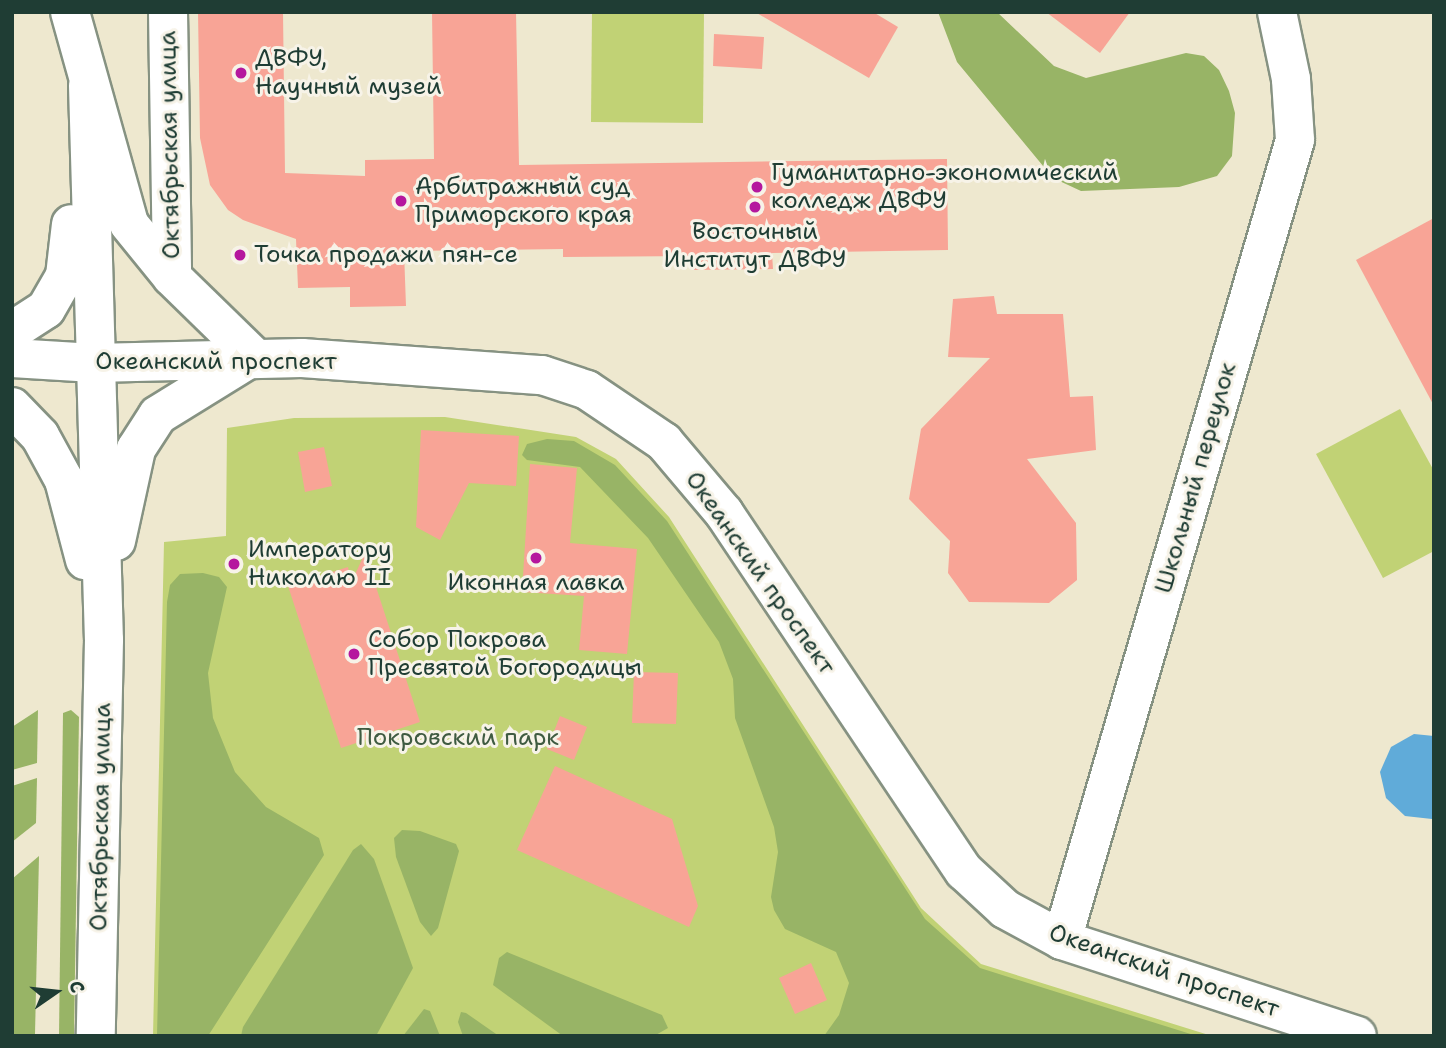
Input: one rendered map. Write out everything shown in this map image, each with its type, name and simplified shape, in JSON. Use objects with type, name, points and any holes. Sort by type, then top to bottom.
[{"type":"main road","points":[[70,12],[88,86],[130,224],[172,277],[253,356],[158,415],[136,449],[120,512],[104,640]]},
{"type":"main road","name":"Октябрьская улица","points":[[168,12],[172,277]]},
{"type":"main road","name":"Школьный переулок","points":[[1062,940],[1295,140],[1291,79],[1277,12]]},
{"type":"main road","points":[[12,331],[46,309],[65,276],[88,86]]},
{"type":"main road","points":[[88,86],[104,640]]},
{"type":"main road","name":"Океанский проспект","points":[[12,358],[94,363],[253,356],[542,375],[587,390],[622,411],[664,442],[724,513],[964,871],[1005,909],[1062,940],[1357,1036]]},
{"type":"main road","points":[[12,407],[40,436],[64,480],[104,640]]},
{"type":"main road","name":"Октябрьская улица","points":[[96,1036],[104,640]]},
{"type":"green space","points":[[592,12],[704,12],[703,123],[591,122]]},
{"type":"green space","points":[[938,12],[997,12],[1054,66],[1086,78],[1186,53],[1204,56],[1219,70],[1229,91],[1235,113],[1232,156],[1217,176],[1179,187],[1081,191],[1053,178],[957,62]]},
{"type":"green space","points":[[1400,409],[1434,471],[1434,551],[1383,578],[1316,454]]},
{"type":"green space","name":"Покровский парк","points":[[445,417],[576,437],[616,459],[669,517],[921,908],[981,964],[1212,1036],[153,1036],[164,542],[226,536],[227,428],[294,418]]},
{"type":"green space","points":[[547,439],[574,441],[615,465],[667,521],[925,919],[980,968],[1197,1036],[824,1036],[839,1015],[849,983],[836,952],[785,929],[774,910],[771,897],[778,852],[774,827],[735,718],[733,679],[719,642],[648,538],[580,467],[527,460],[522,455],[527,444]]},
{"type":"green space","points":[[203,573],[219,577],[227,587],[208,673],[213,718],[235,772],[266,807],[319,838],[324,855],[208,1036],[157,1036],[167,602],[170,585],[180,574]]},
{"type":"green space","points":[[38,710],[37,763],[12,770],[12,727]]},
{"type":"green space","points":[[71,710],[79,717],[74,1036],[59,1036],[63,713]]},
{"type":"green space","points":[[37,778],[36,823],[12,842],[12,786]]},
{"type":"green space","points":[[402,830],[420,831],[456,844],[459,851],[438,928],[431,936],[420,922],[396,857],[394,838]]},
{"type":"green space","points":[[361,844],[374,859],[413,968],[376,1036],[241,1036],[243,1027],[353,850]]},
{"type":"green space","points":[[39,856],[35,1034],[12,1036],[12,879]]},
{"type":"green space","points":[[507,952],[662,1015],[668,1028],[654,1036],[563,1036],[493,985],[499,958]]},
{"type":"green space","points":[[424,1009],[430,1011],[440,1036],[403,1036]]},
{"type":"green space","points":[[461,1012],[499,1036],[463,1036],[458,1022]]},
{"type":"water","points":[[1414,734],[1434,736],[1432,819],[1405,816],[1386,798],[1380,772],[1391,747]]},
{"type":"building","points":[[198,12],[283,12],[285,173],[365,176],[365,160],[434,159],[432,12],[516,12],[519,165],[947,159],[948,250],[772,253],[773,269],[694,270],[694,256],[563,257],[563,249],[404,251],[406,306],[350,307],[350,287],[298,288],[296,239],[243,220],[228,210],[210,185],[200,138]]},
{"type":"building","points":[[755,12],[873,12],[898,27],[869,78]]},
{"type":"building","points":[[1046,12],[1130,12],[1100,53]]},
{"type":"building","points":[[714,34],[764,37],[762,69],[713,66]]},
{"type":"building","points":[[1434,218],[1434,406],[1356,260]]},
{"type":"building","points":[[994,296],[997,314],[1063,314],[1070,397],[1093,396],[1096,450],[1027,459],[1076,523],[1077,580],[1049,603],[969,602],[948,573],[950,541],[909,499],[921,429],[990,358],[948,357],[953,299]]},
{"type":"building","points":[[421,430],[519,436],[516,486],[469,483],[440,540],[416,527]]},
{"type":"building","points":[[324,447],[332,486],[305,492],[298,452]]},
{"type":"building","points":[[530,464],[577,468],[570,543],[637,549],[627,654],[579,650],[584,596],[522,592]]},
{"type":"building","name":"Собор Покрова Пресвятой Богородицы","points":[[365,553],[420,722],[341,748],[288,586],[348,567],[351,583]]},
{"type":"building","points":[[634,672],[678,673],[676,724],[632,723]]},
{"type":"building","points":[[560,716],[587,727],[574,760],[547,749]]},
{"type":"building","points":[[555,766],[672,819],[698,906],[689,927],[517,850]]},
{"type":"building","points":[[811,963],[827,1000],[795,1014],[779,978]]},
{"type":"place","name":"ДВФУ, Научный музей","points":[[241,73]]},
{"type":"place","name":"Гуманитарно-экономический колледж ДВФУ","points":[[757,187]]},
{"type":"place","name":"Арбитражный суд Приморского края","points":[[401,201]]},
{"type":"place","name":"Восточный Институт ДВФУ","points":[[755,207]]},
{"type":"place","name":"Точка продажи пян-се","points":[[240,255]]},
{"type":"place","name":"Иконная лавка","points":[[536,558]]},
{"type":"place","name":"Императору Николаю II","points":[[234,564]]},
{"type":"place","name":"Собор Покрова Пресвятой Богородицы","points":[[354,654]]}]
